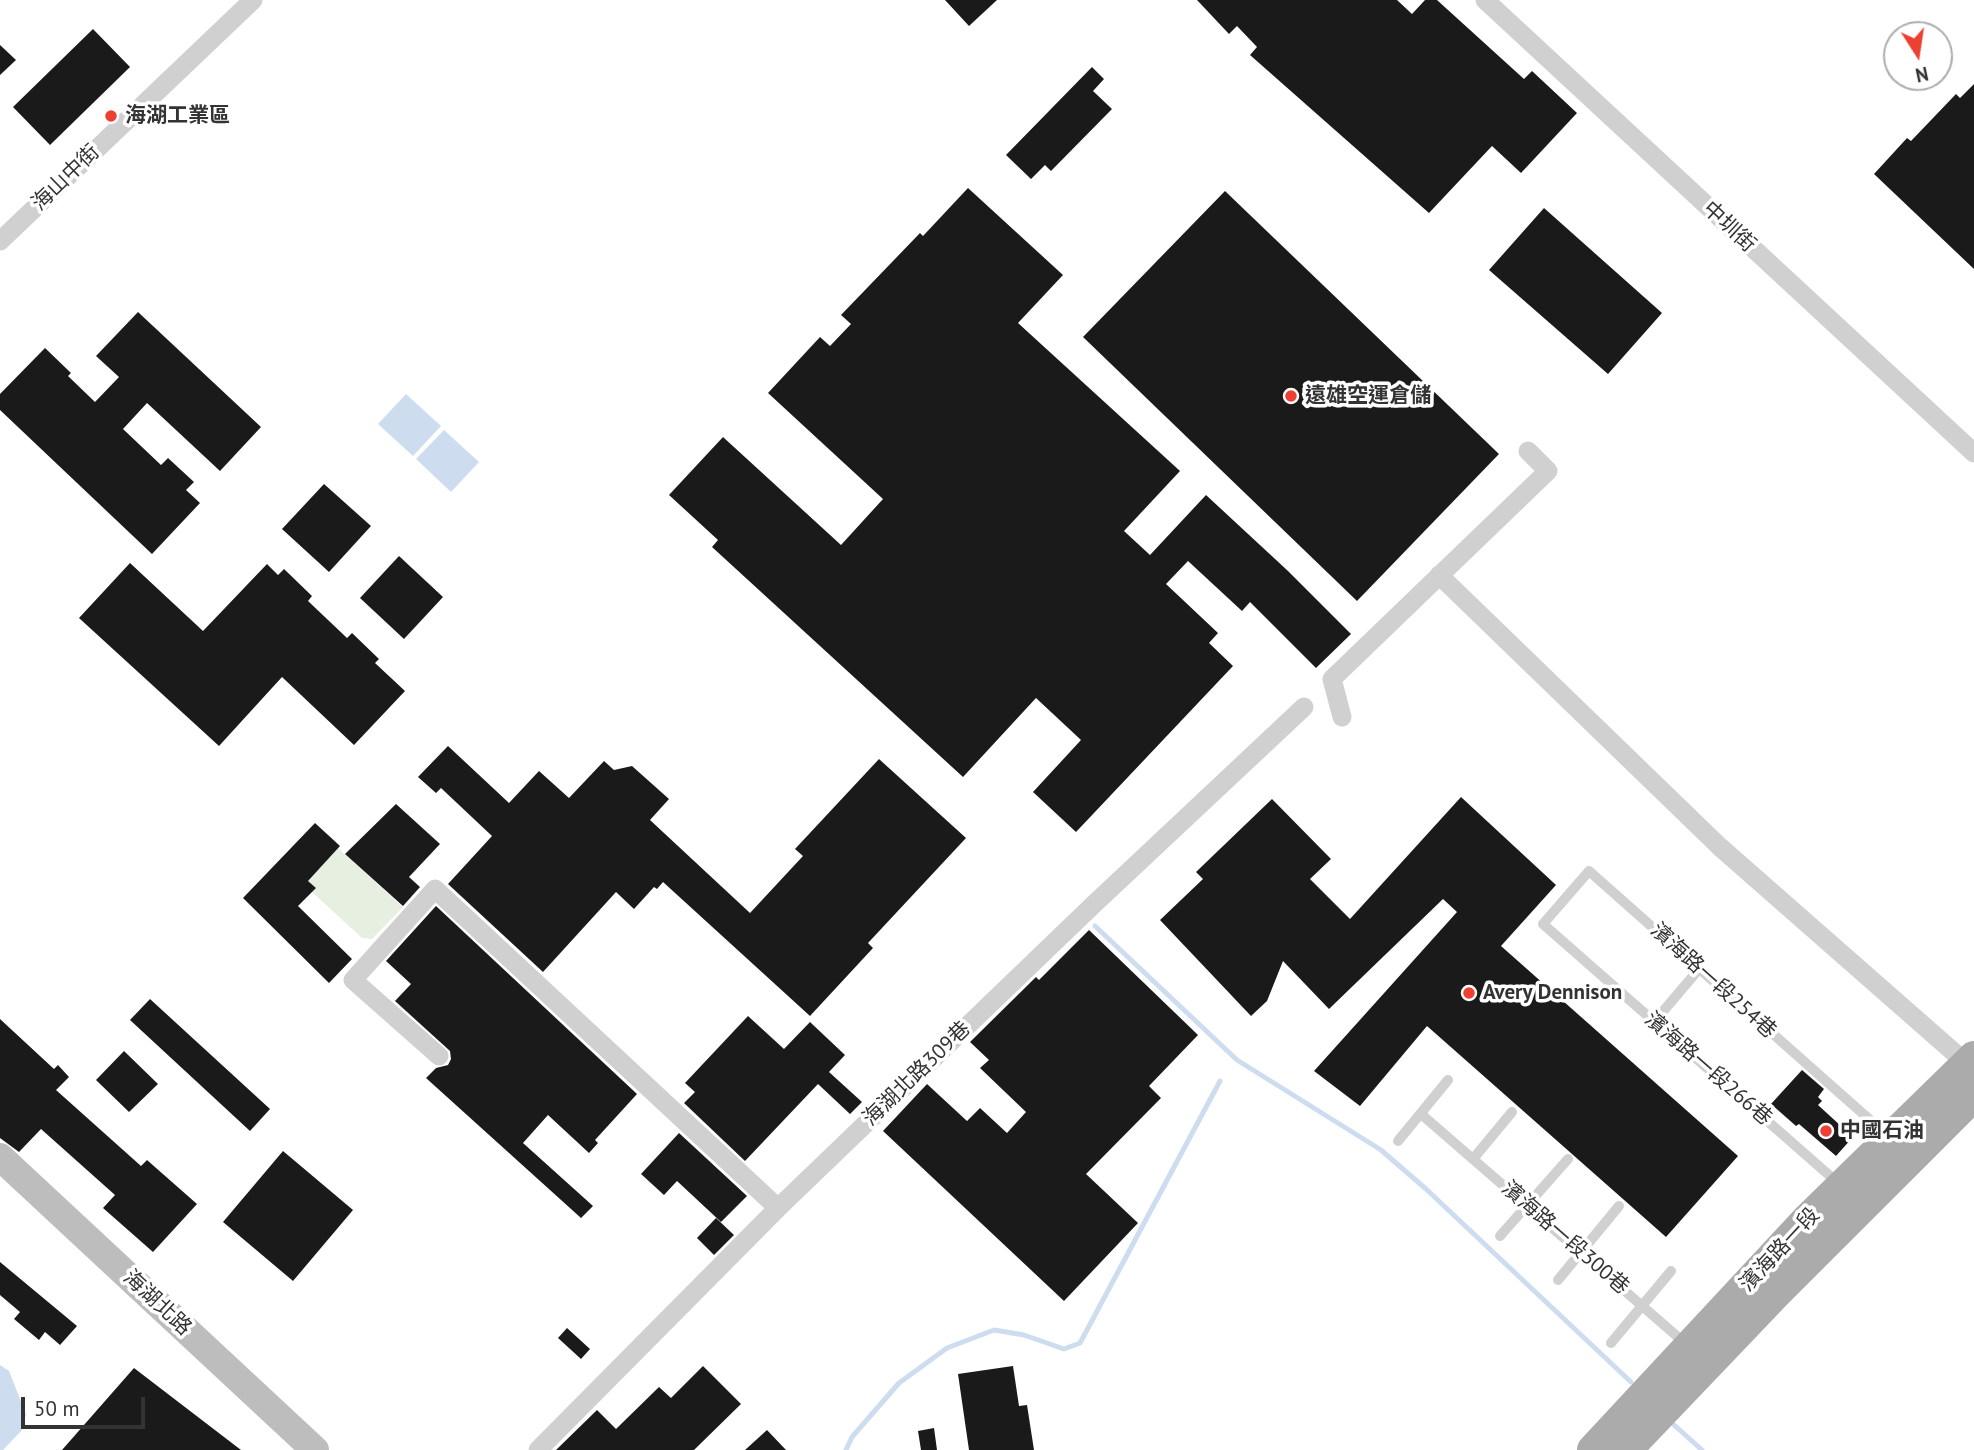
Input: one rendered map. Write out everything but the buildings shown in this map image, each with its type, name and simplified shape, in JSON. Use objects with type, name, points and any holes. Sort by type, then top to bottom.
[{"type":"main road","name":"濱海路一段","points":[[1766,1284],[1841,1185],[1889,1137],[1972,1063]]},
{"type":"main road","name":"濱海路一段","points":[[1593,1450],[1698,1355],[1766,1284],[1974,1095]]},
{"type":"main road","name":"濱海路一段","points":[[1626,1450],[1698,1355]]},
{"type":"street","name":"海山中街","points":[[0,241],[253,0]]},
{"type":"street","name":"中圳街","points":[[1485,0],[1974,453]]},
{"type":"street","points":[[1342,717],[1332,680],[1548,471],[1528,451]]},
{"type":"street","points":[[1438,575],[1720,847],[1972,1063]]},
{"type":"street","name":"海湖北路309巷","points":[[538,1450],[778,1208],[1092,906],[1304,707]]},
{"type":"street","points":[[439,1056],[353,980],[435,889],[778,1208]]},
{"type":"street","name":"海湖北路","points":[[0,1157],[315,1450]]},
{"type":"lane","name":"濱海路一段254巷","points":[[1543,924],[1589,871],[1889,1137]]},
{"type":"lane","name":"濱海路一段266巷","points":[[1543,924],[1841,1185]]},
{"type":"lane","points":[[1654,1022],[1699,969]]},
{"type":"lane","points":[[1398,1141],[1448,1080]]},
{"type":"lane","points":[[1474,1158],[1512,1112]]},
{"type":"lane","name":"濱海路一段300巷","points":[[1421,1114],[1698,1355]]},
{"type":"lane","points":[[1500,1236],[1567,1159]]},
{"type":"lane","points":[[1558,1280],[1619,1206]]},
{"type":"lane","points":[[1611,1343],[1671,1271]]},
{"type":"shaded area","points":[[338,848],[403,907],[372,939],[362,938],[312,892],[316,888],[308,881]]},
{"type":"water","points":[[406,394],[441,426],[413,456],[378,424]]},
{"type":"water","points":[[444,430],[479,462],[451,492],[416,459]]},
{"type":"water","points":[[0,1365],[9,1371],[26,1414],[22,1430],[3,1450],[0,1450]]},
{"type":"waterway","points":[[1095,926],[1237,1060],[1381,1150],[1631,1382]]},
{"type":"waterway","points":[[846,1450],[852,1437],[899,1383],[947,1348],[994,1330],[1024,1335],[1064,1349],[1080,1343],[1220,1081]]},
{"type":"waterway","points":[[1673,1424],[1702,1450]]},
{"type":"place","name":"海湖工業區","points":[[111,116]]},
{"type":"place","name":"遠雄空運倉儲","points":[[1291,396]]},
{"type":"place","name":"Avery Dennison","points":[[1469,993]]},
{"type":"place","name":"中國石油","points":[[1826,1131]]}]
